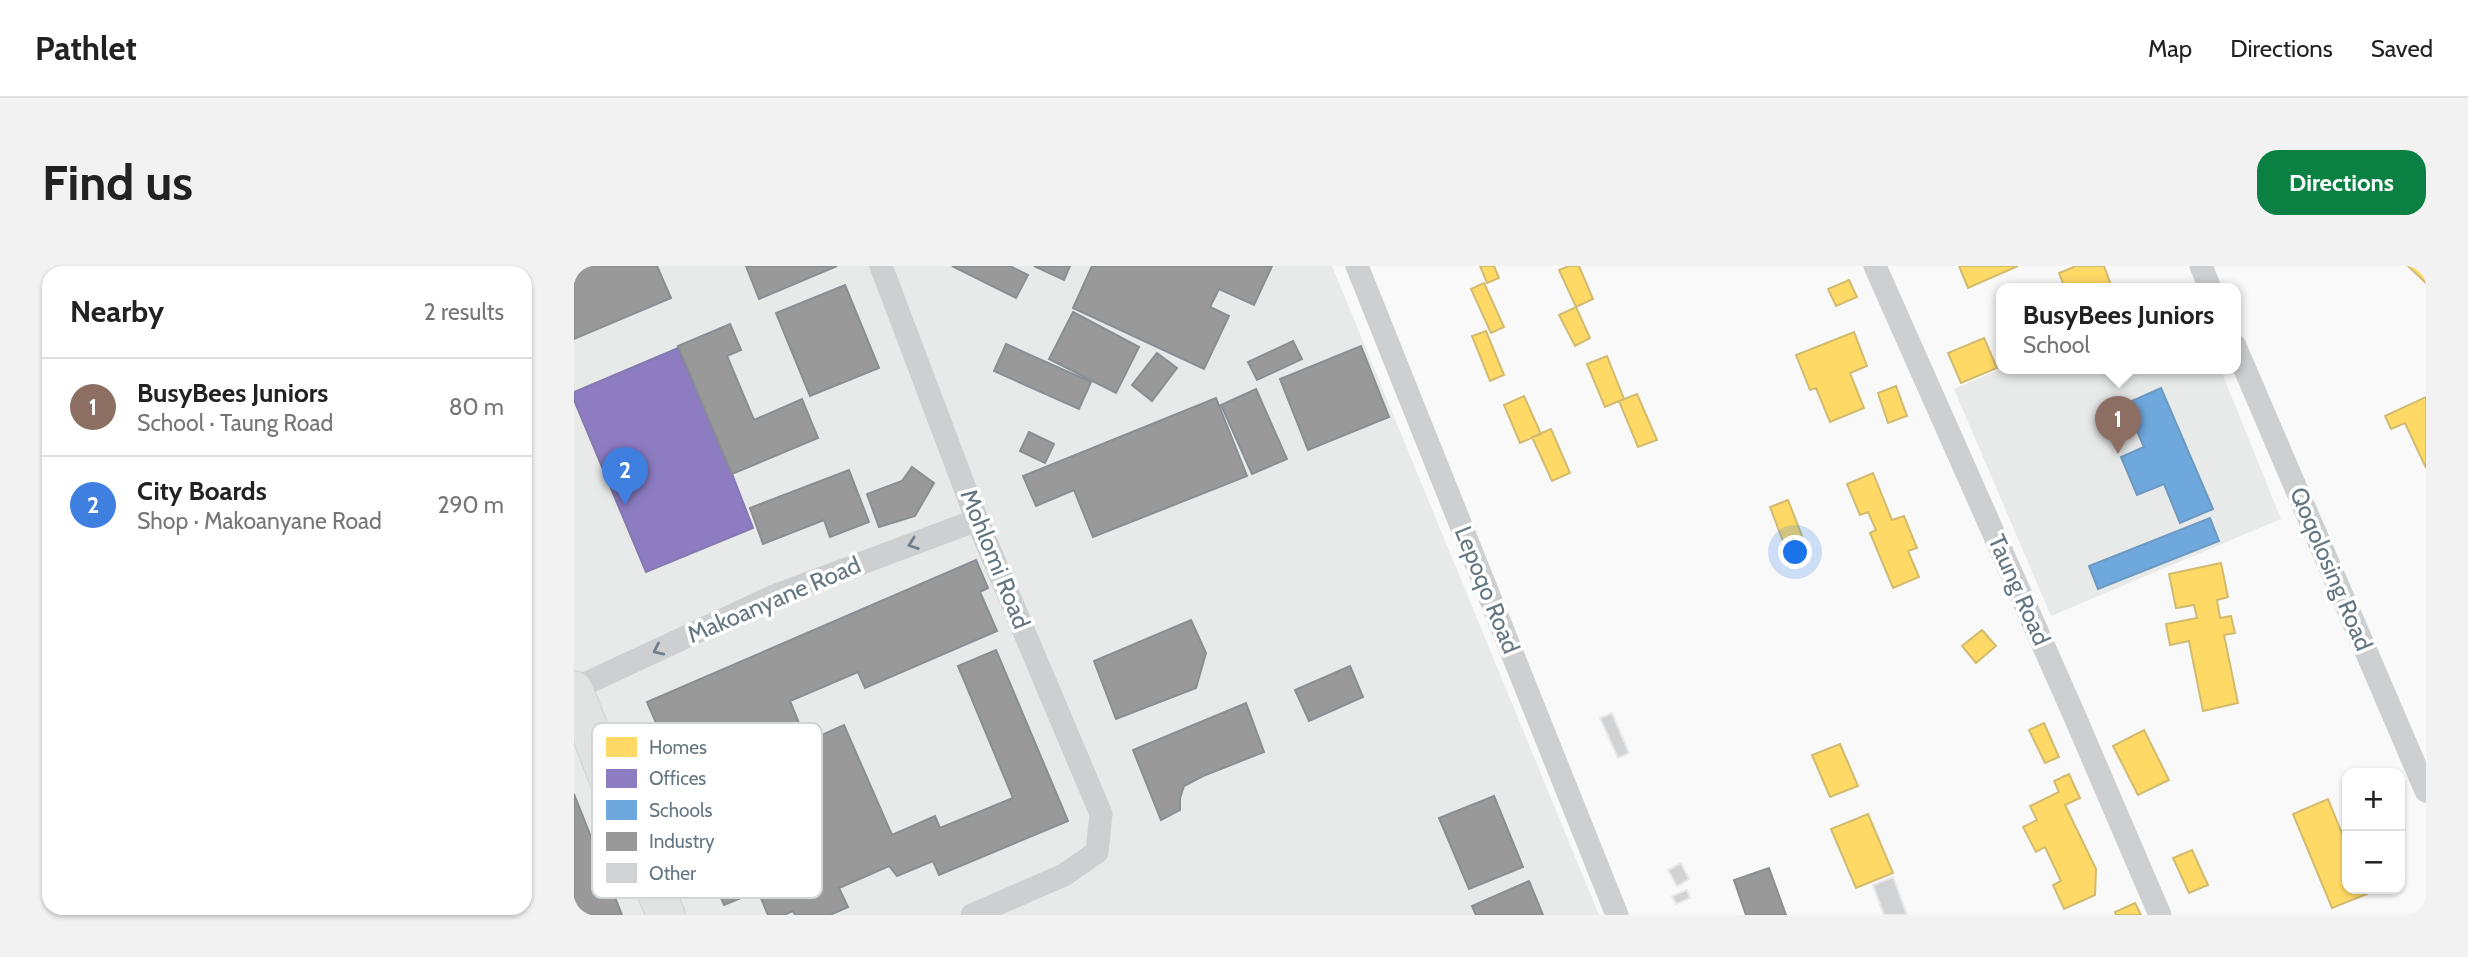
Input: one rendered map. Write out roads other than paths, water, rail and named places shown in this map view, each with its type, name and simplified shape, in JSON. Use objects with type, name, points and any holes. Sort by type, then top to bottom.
[{"type":"main road","points":[[574,690],[592,737]]},
{"type":"main road","points":[[659,898],[666,915]]},
{"type":"street","name":"Mohlomi Road","points":[[881,266],[977,520],[1101,814],[1097,852],[1063,876],[972,915]]},
{"type":"street","name":"Lepoqo Road","points":[[1357,266],[1617,915]]},
{"type":"street","name":"Taung Road","points":[[1875,266],[2160,915]]},
{"type":"street","points":[[2201,266],[2208,283]]},
{"type":"street","name":"Qoqolosing Road","points":[[2241,360],[2426,791]]},
{"type":"street","name":"Makoanyane Road","points":[[574,690],[774,596],[977,520]]},
{"type":"place","name":"BusyBees Juniors","points":[[2118,454]]},
{"type":"place","name":"City Boards","points":[[625,505]]}]
